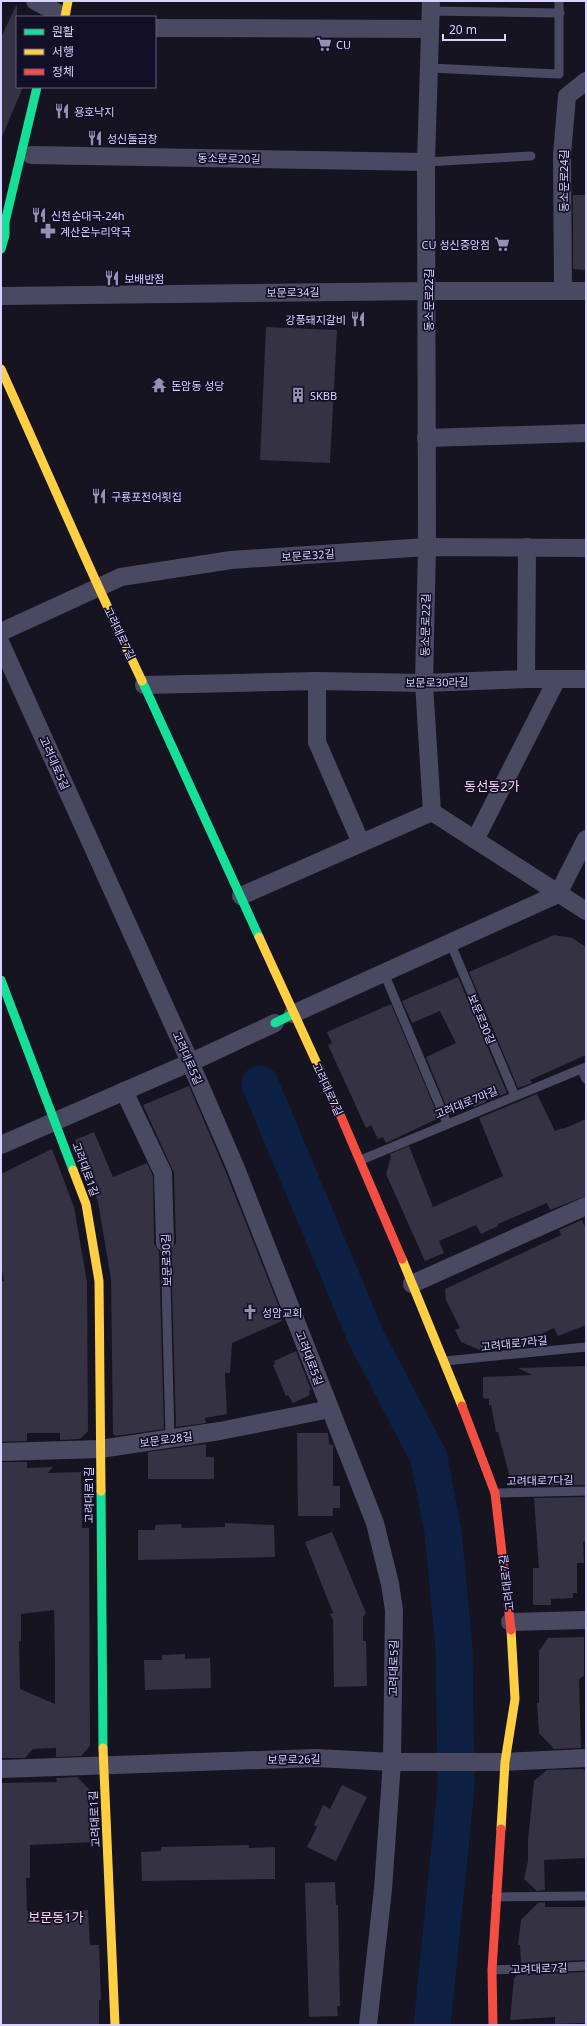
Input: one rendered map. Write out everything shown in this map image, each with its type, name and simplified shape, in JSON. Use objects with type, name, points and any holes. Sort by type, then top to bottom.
[{"type":"street","points":[[35,1],[60,10]]},
{"type":"street","name":"동소문로22길","points":[[431,6],[429,29],[430,68],[426,162],[428,290],[426,438],[427,547],[424,683],[432,812]]},
{"type":"street","points":[[156,28],[429,29]]},
{"type":"street","name":"동소문로24길","points":[[563,291],[562,155],[567,96],[586,82]]},
{"type":"street","name":"동소문로20길","points":[[1,249],[5,236],[5,222],[37,88]]},
{"type":"street","name":"동소문로20길","points":[[5,236],[13,226],[32,151],[426,162]]},
{"type":"street","name":"보문로34길","points":[[1,296],[428,290],[586,291]]},
{"type":"street","name":"고려대로7길","points":[[1,369],[54,485],[96,589],[144,685],[361,1160],[445,1361],[495,1493],[510,1622],[515,1699],[505,1762],[492,1970],[493,2025]]},
{"type":"street","points":[[426,438],[586,433]]},
{"type":"street","name":"보문로32길","points":[[6,630],[120,577],[231,560],[427,547],[586,548]]},
{"type":"street","points":[[526,679],[527,547]]},
{"type":"street","name":"고려대로5길","points":[[1,644],[197,1060],[235,1166],[375,1523],[390,1584],[394,1610],[392,1762],[383,1889],[368,2025]]},
{"type":"street","name":"보문로30라길","points":[[144,685],[317,681],[424,683],[526,679],[586,680]]},
{"type":"street","points":[[475,840],[557,679]]},
{"type":"street","points":[[317,681],[317,742],[361,843]]},
{"type":"street","points":[[241,896],[432,812],[586,912]]},
{"type":"street","points":[[1,1144],[56,1122],[197,1060],[293,1014],[558,894],[586,839]]},
{"type":"street","name":"고려대로1길","points":[[1,980],[86,1204],[99,1281],[103,1764],[115,2025]]},
{"type":"street","name":"보문로30길","points":[[124,1091],[163,1173],[165,1242]]},
{"type":"street","points":[[412,1284],[586,1206]]},
{"type":"street","name":"보문로28길","points":[[1,1452],[100,1449],[220,1431],[330,1409]]},
{"type":"street","points":[[510,1622],[586,1620]]},
{"type":"street","name":"보문로26길","points":[[1,1768],[316,1758],[392,1762],[505,1762],[586,1758]]},
{"type":"lane","points":[[430,68],[559,74],[559,1]]},
{"type":"lane","name":"동소문로22길","points":[[431,6],[560,12]]},
{"type":"lane","points":[[426,162],[531,156]]},
{"type":"lane","name":"보문로30길","points":[[450,942],[515,1096]]},
{"type":"lane","points":[[384,973],[446,1123]]},
{"type":"lane","name":"고려대로7마길","points":[[361,1160],[446,1123],[584,1068],[586,1079]]},
{"type":"lane","name":"보문로30길","points":[[165,1242],[170,1438]]},
{"type":"lane","name":"고려대로7라길","points":[[445,1361],[586,1348]]},
{"type":"lane","name":"고려대로7다길","points":[[495,1493],[586,1491]]},
{"type":"lane","points":[[496,1897],[586,1896]]},
{"type":"lane","name":"고려대로7길","points":[[492,1970],[586,1966]]},
{"type":"building","points":[[17,4],[16,88],[23,88],[1,139],[1,37]]},
{"type":"building","points":[[573,195],[586,195],[586,270],[573,269]]},
{"type":"building","name":"SKBB","points":[[266,327],[337,330],[330,463],[260,460]]},
{"type":"building","points":[[554,935],[572,938],[586,947],[586,1055],[530,1080],[532,1083],[518,1088],[469,972]]},
{"type":"building","points":[[458,977],[507,1093],[474,1107],[472,1103],[449,1113],[426,1057],[456,1043],[440,1011],[412,1023],[402,1001]]},
{"type":"building","points":[[391,1004],[439,1118],[386,1143],[383,1137],[378,1139],[371,1125],[366,1128],[328,1045],[332,1043],[327,1032]]},
{"type":"building","points":[[189,1086],[225,1170],[281,1312],[279,1313],[282,1321],[232,1343],[230,1373],[225,1373],[227,1414],[205,1418],[206,1423],[176,1427],[171,1251],[176,1243],[174,1173],[143,1105]]},
{"type":"building","points":[[537,1094],[555,1131],[586,1119],[586,1196],[550,1210],[547,1203],[498,1224],[498,1226],[481,1234],[476,1225],[439,1241],[444,1253],[425,1261],[386,1174],[391,1157],[390,1154],[409,1146],[433,1207],[503,1176],[479,1118]]},
{"type":"building","points":[[94,1132],[113,1177],[147,1163],[153,1176],[154,1243],[159,1252],[164,1429],[116,1436],[113,1434],[111,1279],[98,1202],[75,1140]]},
{"type":"building","points":[[52,1149],[74,1207],[87,1282],[88,1431],[80,1439],[60,1440],[60,1433],[27,1433],[27,1441],[1,1442],[1,1281],[4,1281],[1,1264],[1,1174]]},
{"type":"building","points":[[582,1220],[586,1229],[586,1325],[558,1336],[554,1328],[524,1342],[524,1347],[482,1351],[461,1342],[455,1330],[460,1328],[446,1300],[445,1289],[561,1235],[559,1230]]},
{"type":"building","points":[[296,1351],[311,1390],[309,1391],[310,1395],[293,1403],[288,1395],[286,1396],[273,1365],[275,1364],[274,1361]]},
{"type":"building","points":[[586,1366],[586,1485],[519,1486],[510,1478],[498,1432],[496,1432],[491,1405],[489,1405],[489,1399],[483,1398],[483,1377],[532,1375],[518,1368]]},
{"type":"building","points":[[297,1433],[328,1433],[329,1444],[333,1445],[333,1486],[340,1486],[340,1508],[333,1508],[333,1516],[298,1516]]},
{"type":"building","points":[[206,1444],[206,1457],[214,1457],[214,1479],[148,1479],[148,1452]]},
{"type":"building","points":[[1,1462],[27,1462],[27,1468],[53,1467],[48,1473],[81,1472],[82,1528],[89,1528],[90,1746],[81,1756],[56,1757],[56,1748],[33,1749],[25,1758],[1,1758]],"holes":[[[54,1610],[55,1704],[20,1689],[19,1641],[21,1641],[21,1614]]]},
{"type":"building","points":[[586,1497],[586,1542],[583,1542],[584,1563],[577,1563],[577,1593],[573,1593],[573,1598],[551,1599],[551,1605],[533,1605],[533,1568],[539,1568],[534,1498]]},
{"type":"building","points":[[225,1523],[274,1525],[275,1557],[138,1560],[138,1530],[155,1530],[155,1525],[181,1524],[182,1528],[225,1527]]},
{"type":"building","points":[[332,1532],[366,1613],[363,1617],[363,1641],[366,1641],[367,1686],[334,1687],[333,1620],[330,1614],[333,1613],[305,1542]]},
{"type":"building","points":[[584,1637],[584,1676],[579,1679],[581,1748],[554,1749],[539,1733],[537,1703],[539,1703],[539,1651],[548,1638]]},
{"type":"building","points":[[185,1654],[185,1659],[210,1658],[211,1688],[145,1690],[144,1660],[162,1660],[162,1655]]},
{"type":"building","points":[[547,1770],[585,1770],[586,1858],[544,1860],[545,1890],[537,1891],[524,1879],[528,1861],[528,1840],[534,1781]]},
{"type":"building","points":[[77,1777],[92,1792],[94,1842],[30,1845],[30,1878],[26,1878],[27,1911],[88,1910],[90,1945],[99,1945],[101,2000],[99,2000],[99,2025],[1,2025],[1,1783],[57,1782],[56,1778]]},
{"type":"building","points":[[342,1785],[367,1797],[336,1861],[307,1847],[317,1827],[314,1825],[323,1805],[330,1809]]},
{"type":"building","points":[[249,1845],[249,1848],[275,1847],[275,1879],[142,1881],[141,1852],[161,1851],[161,1847]]},
{"type":"building","points":[[335,1882],[336,1905],[338,1905],[340,2006],[337,2006],[338,2016],[309,2017],[305,1883]]},
{"type":"building","points":[[545,1902],[545,1907],[586,1907],[586,1960],[521,1963],[520,1945],[518,1945],[521,1920],[538,1903]]},
{"type":"building","points":[[586,1972],[585,2023],[555,2024],[555,2017],[510,2020],[514,1978],[517,1975]]},
{"type":"waterway","points":[[260,1084],[366,1337],[429,1458],[443,1532],[454,1647],[456,1787],[432,2025]]},
{"type":"traffic: fast","points":[[1,249],[5,235],[5,222],[37,88]]},
{"type":"traffic: fast","points":[[142,681],[259,937]]},
{"type":"traffic: fast","points":[[1,980],[73,1170]]},
{"type":"traffic: fast","points":[[275,1023],[293,1014]]},
{"type":"traffic: fast","points":[[101,1491],[103,1748]]},
{"type":"traffic: slow","points":[[65,16],[68,1]]},
{"type":"traffic: slow","points":[[1,369],[142,681]]},
{"type":"traffic: slow","points":[[259,937],[336,1105]]},
{"type":"traffic: slow","points":[[73,1170],[86,1204],[99,1281],[101,1491]]},
{"type":"traffic: slow","points":[[402,1259],[462,1406]]},
{"type":"traffic: slow","points":[[501,1829],[505,1762],[515,1699],[511,1630]]},
{"type":"traffic: slow","points":[[103,1748],[115,2025]]},
{"type":"traffic: jam","points":[[336,1105],[402,1259]]},
{"type":"traffic: jam","points":[[462,1406],[495,1493],[511,1630]]},
{"type":"traffic: jam","points":[[493,2025],[492,1970],[501,1829]]},
{"type":"place","name":"CU","points":[[324,44]]},
{"type":"place","name":"용호낙지","points":[[62,111]]},
{"type":"place","name":"성신돌곱창","points":[[95,138]]},
{"type":"place","name":"신천순대국-24h","points":[[39,215]]},
{"type":"place","name":"계산온누리약국","points":[[48,231]]},
{"type":"place","name":"CU 성신중앙점","points":[[502,244]]},
{"type":"place","name":"보배반점","points":[[112,278]]},
{"type":"place","name":"강풍돼지갈비","points":[[358,319]]},
{"type":"place","name":"돈암동 성당","points":[[159,385]]},
{"type":"place","name":"SKBB","points":[[298,395]]},
{"type":"place","name":"구룡포전어횟집","points":[[99,496]]},
{"type":"place","name":"성암교회","points":[[250,1312]]},
{"type":"district","name":"동선동2가","points":[[492,786]]},
{"type":"district","name":"보문동1가","points":[[56,1917]]}]
